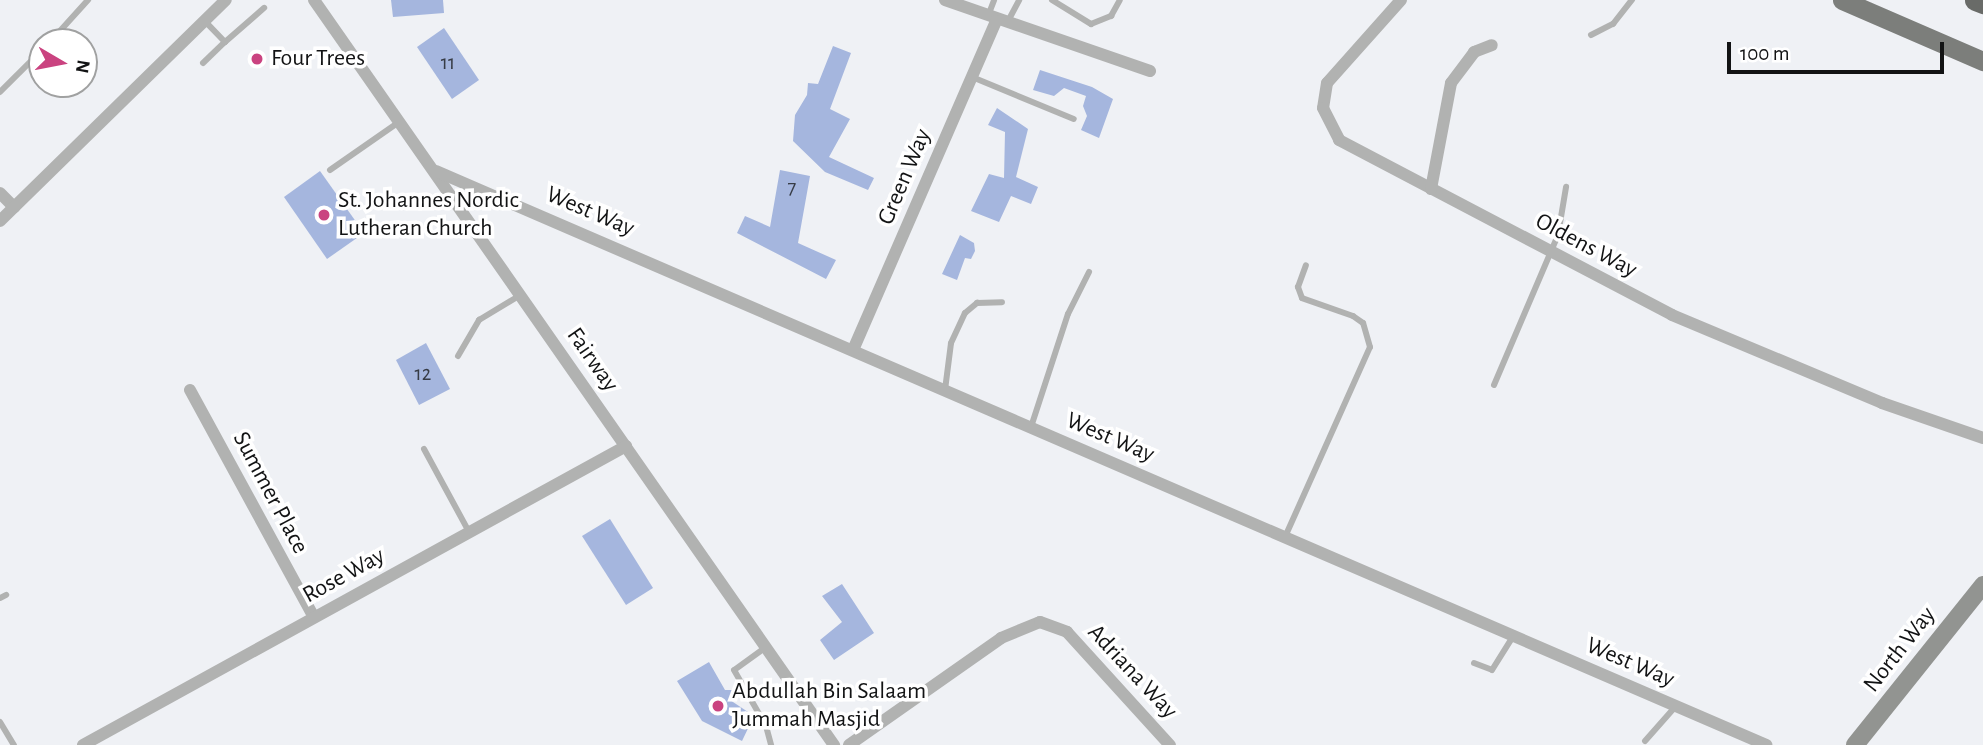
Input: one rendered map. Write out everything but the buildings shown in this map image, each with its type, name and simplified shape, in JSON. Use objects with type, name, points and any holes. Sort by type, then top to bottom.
[{"type":"highway","points":[[1975,0],[1983,3]]},
{"type":"main road","points":[[1842,0],[1983,61]]},
{"type":"street","points":[[0,221],[226,0]]},
{"type":"street","name":"Fairway","points":[[314,0],[436,171],[834,745]]},
{"type":"street","points":[[945,0],[997,21],[1150,71]]},
{"type":"street","name":"Oldens Way","points":[[1401,0],[1327,83],[1323,108],[1339,140],[1672,315],[1882,403],[1983,438]]},
{"type":"street","name":"Green Way","points":[[853,350],[997,21]]},
{"type":"street","points":[[1431,189],[1451,83],[1474,52],[1492,45]]},
{"type":"street","name":"West Way","points":[[436,171],[1766,745]]},
{"type":"street","points":[[0,193],[14,207]]},
{"type":"street","name":"Summer Place","points":[[190,390],[313,616]]},
{"type":"street","name":"Rose Way","points":[[83,745],[626,446]]},
{"type":"street","name":"North Way","points":[[1856,745],[1983,584]]},
{"type":"street","name":"Adriana Way","points":[[849,745],[1001,638],[1040,622],[1067,632],[1171,745]]},
{"type":"lane","points":[[63,28],[88,0]]},
{"type":"lane","points":[[994,0],[997,21]]},
{"type":"lane","points":[[997,21],[1019,0]]},
{"type":"lane","points":[[1052,0],[1091,24],[1111,16],[1120,0]]},
{"type":"lane","points":[[1591,35],[1614,24],[1633,0]]},
{"type":"lane","points":[[202,62],[264,8]]},
{"type":"lane","points":[[205,21],[225,42]]},
{"type":"lane","points":[[0,92],[28,64]]},
{"type":"lane","points":[[972,77],[1073,120]]},
{"type":"lane","points":[[330,170],[400,121]]},
{"type":"lane","points":[[1494,385],[1551,252],[1566,187]]},
{"type":"lane","points":[[1285,537],[1370,347],[1363,323],[1353,316],[1311,303],[1298,293],[1306,265]]},
{"type":"lane","points":[[1031,428],[1068,314],[1089,272]]},
{"type":"lane","points":[[458,356],[480,320],[521,295]]},
{"type":"lane","points":[[944,390],[951,343],[965,313],[977,303],[1002,302]]},
{"type":"lane","points":[[424,449],[469,532]]},
{"type":"lane","points":[[1474,663],[1492,670],[1513,636]]},
{"type":"lane","points":[[766,647],[734,670],[766,726],[771,745]]},
{"type":"lane","points":[[1645,741],[1676,706]]},
{"type":"lane","points":[[0,722],[14,745]]},
{"type":"place","name":"Four Trees","points":[[257,59]]},
{"type":"place","name":"St. Johannes Nordic Lutheran Church","points":[[324,215]]},
{"type":"place","name":"Abdullah Bin Salaam Jummah Masjid","points":[[718,706]]}]
